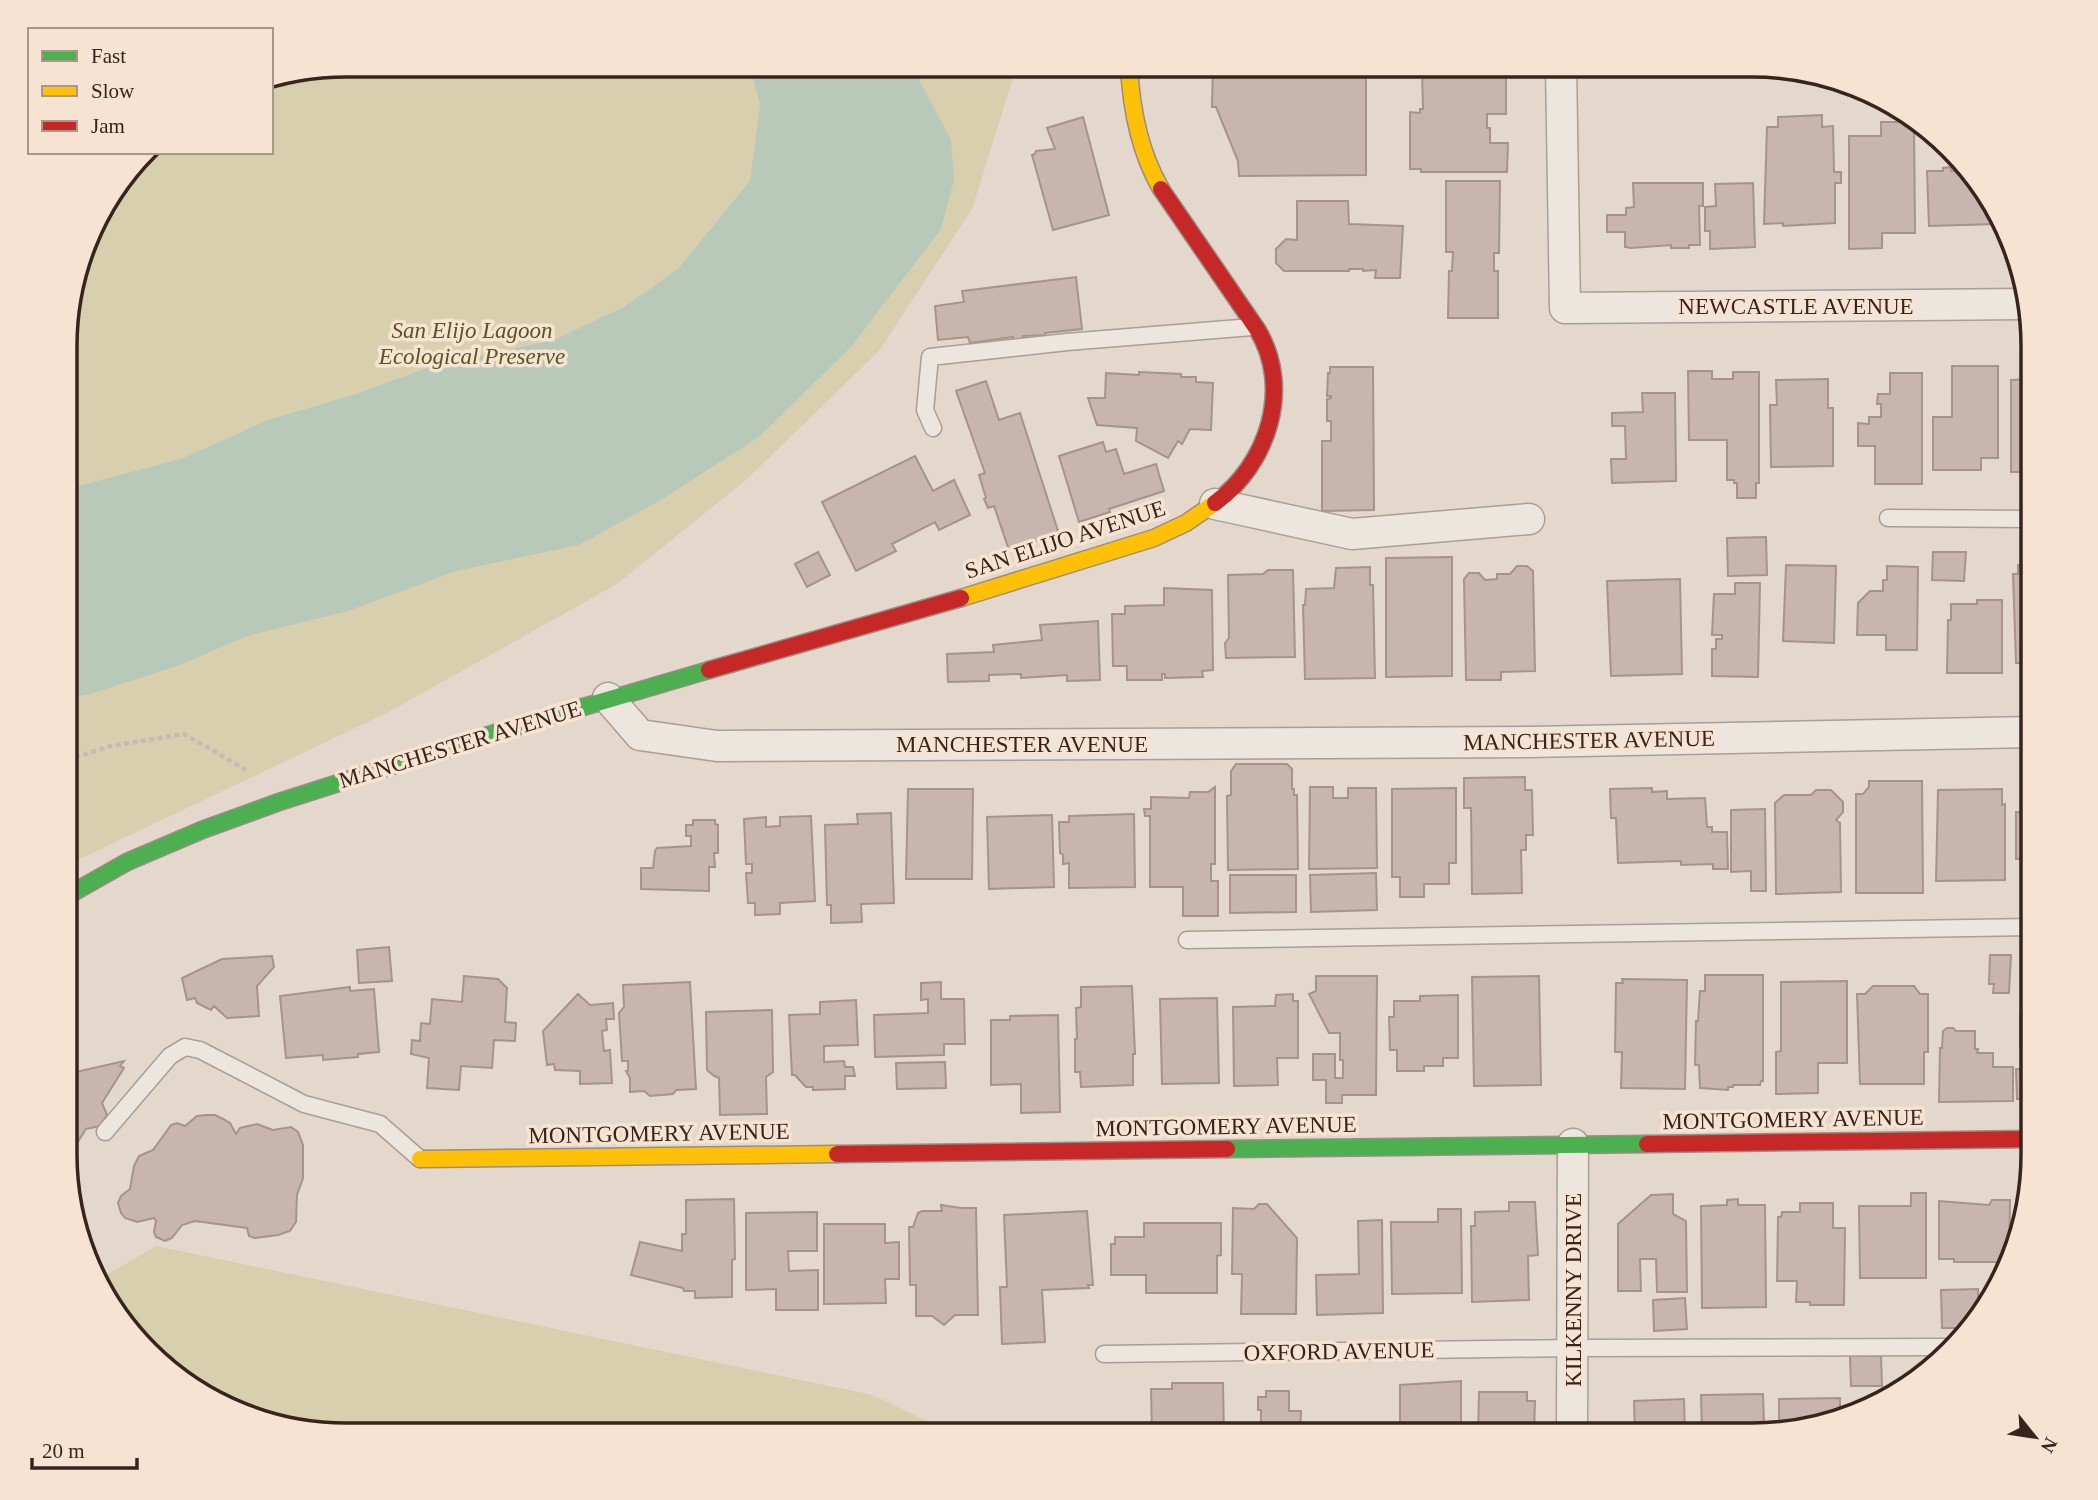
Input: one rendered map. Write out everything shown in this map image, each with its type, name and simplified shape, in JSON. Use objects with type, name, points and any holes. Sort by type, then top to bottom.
[{"type":"main road","name":"SAN ELIJO AVENUE","points":[[608,698],[1066,567],[1170,531],[1215,504],[1251,467],[1269,432],[1274,396],[1266,346],[1213,263],[1183,225],[1156,180],[1144,155],[1132,101],[1130,77]]},
{"type":"main road","name":"MANCHESTER AVENUE","points":[[77,890],[123,863],[270,803],[608,698]]},
{"type":"main road","name":"MONTGOMERY AVENUE","points":[[420,1159],[2021,1139]]},
{"type":"street","name":"NEWCASTLE AVENUE","points":[[1561,77],[1565,307],[2018,304]]},
{"type":"street","points":[[1215,504],[1352,534],[1529,519]]},
{"type":"street","name":"MANCHESTER AVENUE","points":[[608,698],[640,735],[717,746],[1515,742],[2021,732]]},
{"type":"street","name":"KILKENNY DRIVE","points":[[1572,1423],[1573,1144]]},
{"type":"lane","points":[[933,428],[925,410],[930,357],[1054,343],[1254,327]]},
{"type":"lane","points":[[1888,518],[2021,519]]},
{"type":"lane","points":[[1187,940],[2021,928]]},
{"type":"lane","points":[[106,1132],[170,1056],[184,1047],[200,1050],[304,1104],[380,1124],[420,1159]]},
{"type":"lane","name":"OXFORD AVENUE","points":[[1104,1354],[1939,1347]]},
{"type":"path","points":[[77,757],[111,746],[184,734],[243,768],[270,803]]},
{"type":"green space","name":"San Elijo Lagoon Ecological Preserve","points":[[1013,77],[972,209],[879,351],[746,480],[617,584],[387,713],[77,860],[79,311],[97,243],[122,197],[156,156],[273,154],[273,87],[311,79]]},
{"type":"green space","points":[[156,1246],[873,1395],[931,1423],[346,1423],[294,1418],[243,1403],[182,1367],[156,1344],[133,1318],[106,1275]]},
{"type":"shaded area","points":[[753,77],[920,77],[919,80],[951,140],[954,180],[941,229],[851,347],[759,437],[659,501],[579,545],[456,571],[348,611],[247,636],[180,665],[77,696],[77,486],[184,458],[268,420],[353,395],[435,365],[554,340],[624,307],[678,269],[750,181],[760,105]]},
{"type":"building","points":[[1213,77],[1366,77],[1366,175],[1239,176],[1238,161],[1216,107],[1212,107]]},
{"type":"building","points":[[1422,77],[1506,77],[1506,114],[1487,114],[1487,128],[1490,128],[1490,143],[1508,143],[1507,172],[1421,172],[1421,169],[1410,169],[1410,112],[1420,113],[1420,109],[1423,109]]},
{"type":"building","points":[[1822,115],[1822,127],[1833,126],[1834,172],[1841,172],[1841,183],[1835,183],[1835,223],[1783,226],[1783,223],[1764,224],[1767,127],[1778,127],[1778,117]]},
{"type":"building","points":[[1083,117],[1109,215],[1053,230],[1032,155],[1036,151],[1055,149],[1047,128]]},
{"type":"building","points":[[1881,122],[1901,122],[1914,132],[1915,233],[1882,233],[1882,248],[1849,249],[1849,136],[1881,136]]},
{"type":"building","points":[[1951,167],[1951,171],[1955,171],[1976,197],[1991,224],[1929,226],[1927,171],[1943,171],[1943,168]]},
{"type":"building","points":[[1446,181],[1500,181],[1499,253],[1494,253],[1494,271],[1498,271],[1498,318],[1448,318],[1449,271],[1452,271],[1453,252],[1446,252]]},
{"type":"building","points":[[1633,183],[1703,183],[1703,206],[1699,206],[1700,245],[1689,245],[1689,248],[1671,248],[1671,245],[1631,248],[1625,247],[1625,232],[1607,232],[1607,215],[1626,215],[1626,208],[1634,207]]},
{"type":"building","points":[[1753,183],[1755,247],[1710,249],[1710,231],[1705,231],[1705,207],[1716,206],[1715,184]]},
{"type":"building","points":[[1297,201],[1348,201],[1349,224],[1403,226],[1400,278],[1375,278],[1376,270],[1363,269],[1284,271],[1276,263],[1276,249],[1286,239],[1297,240]]},
{"type":"building","points":[[1076,277],[1082,329],[1023,336],[1013,340],[1013,337],[970,343],[968,337],[938,340],[935,306],[964,302],[962,291]]},
{"type":"building","points":[[1952,366],[1998,366],[1998,458],[1981,458],[1981,470],[1933,470],[1933,417],[1952,417]]},
{"type":"building","points":[[1330,367],[1373,367],[1374,510],[1322,511],[1322,441],[1331,441],[1331,421],[1327,421],[1327,399],[1331,398],[1327,396]]},
{"type":"building","points":[[1688,371],[1712,371],[1712,379],[1733,379],[1733,372],[1759,372],[1759,483],[1756,483],[1756,498],[1737,498],[1737,483],[1727,480],[1727,440],[1689,440]]},
{"type":"building","points":[[1139,372],[1181,374],[1181,377],[1196,377],[1196,382],[1213,383],[1211,430],[1190,429],[1182,444],[1178,441],[1168,458],[1136,441],[1137,428],[1097,425],[1088,398],[1105,398],[1106,373],[1139,375]]},
{"type":"building","points":[[1890,373],[1922,373],[1922,484],[1875,484],[1875,446],[1858,446],[1858,423],[1869,424],[1869,417],[1881,417],[1881,404],[1877,404],[1878,394],[1890,394]]},
{"type":"building","points":[[1828,379],[1828,408],[1833,408],[1833,466],[1771,467],[1770,405],[1777,405],[1776,380]]},
{"type":"building","points":[[2011,380],[2021,380],[2021,472],[2011,472]]},
{"type":"building","points":[[986,381],[999,420],[1020,413],[1059,534],[1009,550],[994,506],[988,508],[984,499],[986,498],[979,475],[985,473],[956,391]]},
{"type":"building","points":[[1642,393],[1675,393],[1676,481],[1612,483],[1611,459],[1626,459],[1625,426],[1612,426],[1612,413],[1643,412]]},
{"type":"building","points":[[1103,442],[1106,452],[1116,449],[1124,474],[1156,464],[1164,491],[1079,522],[1059,456]]},
{"type":"building","points":[[915,456],[933,491],[954,480],[970,515],[939,530],[935,522],[892,544],[896,551],[856,571],[822,502]]},
{"type":"building","points":[[1766,537],[1767,575],[1728,576],[1727,538]]},
{"type":"building","points":[[818,552],[830,575],[807,587],[795,564]]},
{"type":"building","points":[[1933,552],[1966,552],[1964,581],[1932,580]]},
{"type":"building","points":[[1452,557],[1452,676],[1386,677],[1386,558]]},
{"type":"building","points":[[1786,565],[1836,566],[1834,643],[1783,641]]},
{"type":"building","points":[[2018,565],[2021,565],[2021,663],[2016,663],[2013,574],[2018,574]]},
{"type":"building","points":[[1517,566],[1527,566],[1533,571],[1535,671],[1501,672],[1501,680],[1466,680],[1464,579],[1469,573],[1479,573],[1485,580],[1497,579],[1497,574],[1510,574]]},
{"type":"building","points":[[1887,566],[1918,567],[1917,650],[1886,650],[1886,635],[1857,635],[1858,603],[1870,591],[1883,591],[1883,580],[1887,580]]},
{"type":"building","points":[[1370,567],[1370,585],[1373,585],[1375,678],[1305,679],[1303,605],[1306,589],[1334,588],[1336,568]]},
{"type":"building","points":[[1268,570],[1293,570],[1295,657],[1226,658],[1225,643],[1229,638],[1228,575],[1263,574]]},
{"type":"building","points":[[1680,579],[1682,674],[1611,676],[1607,581]]},
{"type":"building","points":[[1735,583],[1760,583],[1758,677],[1712,676],[1712,649],[1716,649],[1716,639],[1722,639],[1722,635],[1712,635],[1714,594],[1735,594]]},
{"type":"building","points":[[1164,588],[1212,590],[1213,670],[1202,671],[1203,677],[1165,678],[1165,674],[1162,674],[1162,680],[1127,680],[1127,666],[1113,666],[1112,614],[1125,614],[1125,606],[1164,605]]},
{"type":"building","points":[[1977,600],[2002,600],[2002,673],[1947,673],[1951,604],[1977,604]]},
{"type":"building","points":[[1098,621],[1100,680],[1067,681],[1067,675],[1021,678],[1021,674],[989,675],[989,681],[948,682],[947,654],[994,652],[993,645],[1042,640],[1040,625]]},
{"type":"building","points":[[1236,764],[1287,764],[1292,769],[1292,789],[1294,795],[1297,795],[1298,869],[1228,870],[1227,796],[1231,795],[1231,771]]},
{"type":"building","points":[[1525,777],[1525,790],[1532,790],[1533,835],[1526,835],[1526,850],[1521,850],[1522,893],[1472,894],[1471,808],[1464,808],[1464,778]]},
{"type":"building","points":[[1869,781],[1922,781],[1923,893],[1856,893],[1856,794],[1863,794],[1869,787]]},
{"type":"building","points":[[1215,787],[1215,864],[1211,864],[1211,881],[1218,881],[1218,916],[1183,916],[1183,887],[1150,887],[1150,816],[1145,816],[1144,809],[1151,809],[1151,797],[1189,798],[1190,792],[1208,792]]},
{"type":"building","points":[[1310,787],[1333,787],[1333,798],[1348,798],[1348,788],[1376,788],[1377,868],[1309,869]]},
{"type":"building","points":[[1456,788],[1456,863],[1449,863],[1449,884],[1424,884],[1424,897],[1400,897],[1400,877],[1392,877],[1392,789]]},
{"type":"building","points":[[1652,788],[1652,792],[1667,791],[1667,799],[1705,798],[1707,827],[1712,827],[1712,832],[1727,832],[1728,869],[1713,869],[1713,864],[1681,865],[1681,861],[1618,863],[1616,818],[1611,818],[1610,789]]},
{"type":"building","points":[[908,789],[973,789],[972,879],[906,879]]},
{"type":"building","points":[[2002,789],[2002,805],[2005,804],[2005,880],[1936,881],[1938,790]]},
{"type":"building","points":[[1816,790],[1831,790],[1843,802],[1843,812],[1836,820],[1840,823],[1841,892],[1776,894],[1775,803],[1784,795],[1811,795]]},
{"type":"building","points":[[1765,809],[1766,891],[1751,891],[1751,871],[1731,872],[1731,810]]},
{"type":"building","points":[[2016,812],[2021,812],[2021,859],[2016,859]]},
{"type":"building","points":[[891,813],[894,903],[861,904],[862,922],[831,923],[831,905],[827,905],[825,825],[858,824],[857,814]]},
{"type":"building","points":[[1134,814],[1135,887],[1069,888],[1069,863],[1063,864],[1063,855],[1060,853],[1059,822],[1069,822],[1069,816]]},
{"type":"building","points":[[1052,815],[1054,887],[989,889],[987,817]]},
{"type":"building","points":[[811,816],[815,901],[780,903],[780,914],[755,915],[755,903],[748,903],[746,873],[752,873],[752,864],[746,864],[744,819],[766,817],[766,827],[780,826],[780,817]]},
{"type":"building","points":[[693,820],[715,820],[718,825],[718,853],[714,853],[715,867],[709,867],[709,891],[641,889],[641,868],[653,868],[657,848],[691,846],[691,836],[686,836],[686,825],[693,825]]},
{"type":"building","points":[[1376,873],[1377,910],[1311,912],[1310,875]]},
{"type":"building","points":[[1230,875],[1296,875],[1296,912],[1230,913]]},
{"type":"building","points":[[389,947],[392,981],[359,983],[357,950]]},
{"type":"building","points":[[1990,955],[2011,955],[2009,993],[1993,993],[1994,984],[1989,984]]},
{"type":"building","points":[[272,956],[274,967],[257,986],[259,1016],[227,1018],[214,1006],[211,1010],[197,1003],[195,998],[187,1000],[182,978],[222,959]]},
{"type":"building","points":[[1705,975],[1763,975],[1763,1081],[1760,1085],[1733,1085],[1728,1087],[1728,1090],[1700,1088],[1699,1065],[1695,1065],[1696,1021],[1700,991],[1705,991]]},
{"type":"building","points":[[464,976],[498,979],[507,988],[505,1022],[516,1023],[515,1041],[494,1040],[492,1068],[461,1066],[459,1090],[427,1088],[429,1058],[411,1054],[412,1040],[420,1041],[421,1023],[430,1024],[432,999],[462,1002]]},
{"type":"building","points":[[1316,976],[1377,976],[1376,1095],[1342,1095],[1342,1103],[1326,1103],[1326,1080],[1313,1080],[1313,1054],[1335,1054],[1335,1078],[1343,1078],[1340,1033],[1329,1033],[1309,994],[1316,991]]},
{"type":"building","points":[[1539,976],[1541,1085],[1474,1086],[1472,977]]},
{"type":"building","points":[[1622,979],[1687,980],[1685,1089],[1621,1088],[1622,1052],[1615,1052],[1616,983],[1623,983]]},
{"type":"building","points":[[1847,981],[1847,1063],[1818,1063],[1818,1093],[1776,1094],[1776,1052],[1781,1051],[1781,982]]},
{"type":"building","points":[[690,982],[696,1089],[650,1096],[644,1091],[630,1092],[630,1078],[626,1071],[628,1061],[622,1061],[619,1013],[624,1007],[623,985]]},
{"type":"building","points":[[941,982],[941,999],[964,999],[965,1044],[944,1044],[944,1055],[875,1057],[874,1015],[928,1013],[928,999],[921,1000],[921,983]]},
{"type":"building","points":[[1132,986],[1135,1054],[1133,1085],[1081,1087],[1080,1072],[1075,1072],[1075,1039],[1076,1008],[1081,1007],[1081,987]]},
{"type":"building","points":[[1873,986],[1914,986],[1920,994],[1928,994],[1928,1052],[1924,1052],[1924,1084],[1860,1084],[1857,994],[1865,994]]},
{"type":"building","points":[[350,987],[350,991],[374,989],[379,1052],[323,1060],[323,1055],[286,1058],[280,996]]},
{"type":"building","points":[[578,994],[590,1005],[613,1003],[614,1019],[606,1019],[607,1030],[602,1031],[604,1051],[610,1050],[612,1083],[580,1084],[580,1071],[555,1070],[554,1064],[547,1065],[543,1031]]},
{"type":"building","points":[[1293,994],[1293,1001],[1298,1001],[1298,1058],[1277,1058],[1278,1085],[1234,1086],[1233,1007],[1275,1006],[1276,995]]},
{"type":"building","points":[[1458,995],[1458,1058],[1443,1058],[1443,1066],[1424,1066],[1424,1071],[1397,1071],[1397,1050],[1390,1050],[1389,1017],[1394,1017],[1394,1001],[1420,1001],[1420,996]]},
{"type":"building","points":[[1217,998],[1219,1083],[1162,1084],[1160,999]]},
{"type":"building","points":[[856,1000],[858,1045],[824,1046],[824,1062],[844,1061],[845,1067],[853,1067],[855,1076],[845,1076],[845,1089],[813,1090],[813,1087],[806,1087],[792,1075],[789,1015],[820,1014],[820,1002]]},
{"type":"building","points":[[772,1010],[773,1072],[766,1077],[767,1114],[720,1115],[719,1078],[707,1070],[706,1012]]},
{"type":"building","points":[[1058,1015],[1060,1112],[1021,1113],[1021,1084],[991,1085],[991,1020],[1010,1020],[1010,1016]]},
{"type":"building","points":[[2021,1015],[2021,1047],[2020,1047]]},
{"type":"building","points":[[1947,1028],[1975,1031],[1977,1053],[1993,1053],[1993,1067],[2013,1067],[2013,1101],[1939,1102],[1940,1048],[1943,1031]]},
{"type":"building","points":[[124,1061],[120,1066],[124,1068],[102,1103],[107,1115],[100,1126],[86,1129],[77,1143],[77,1072]]},
{"type":"building","points":[[945,1062],[946,1088],[897,1089],[896,1063]]},
{"type":"building","points":[[2016,1069],[2021,1069],[2021,1099],[2017,1099]]},
{"type":"building","points":[[215,1115],[230,1123],[236,1134],[240,1128],[257,1124],[273,1130],[291,1127],[298,1132],[303,1145],[303,1178],[297,1195],[296,1222],[290,1231],[255,1238],[249,1236],[247,1228],[195,1221],[182,1225],[172,1238],[165,1241],[156,1237],[154,1218],[137,1222],[125,1218],[121,1213],[118,1203],[121,1196],[130,1189],[134,1166],[139,1156],[153,1150],[171,1125],[177,1123],[185,1126],[197,1116]]},
{"type":"building","points":[[1911,1193],[1926,1193],[1926,1278],[1860,1278],[1859,1206],[1911,1206]]},
{"type":"building","points":[[1673,1194],[1673,1214],[1686,1221],[1687,1292],[1657,1292],[1656,1259],[1640,1259],[1641,1291],[1618,1291],[1618,1224],[1651,1195]]},
{"type":"building","points":[[734,1199],[735,1259],[732,1260],[732,1297],[695,1298],[695,1291],[684,1291],[683,1288],[631,1275],[640,1242],[682,1251],[682,1234],[686,1234],[686,1200]]},
{"type":"building","points":[[1738,1199],[1738,1205],[1765,1205],[1766,1307],[1702,1308],[1701,1206],[1727,1205],[1727,1200]]},
{"type":"building","points":[[1992,1200],[2010,1200],[2009,1232],[1998,1262],[1954,1262],[1954,1259],[1939,1259],[1939,1201],[1989,1205]]},
{"type":"building","points":[[1509,1202],[1535,1202],[1538,1255],[1528,1256],[1529,1300],[1472,1302],[1471,1226],[1475,1226],[1475,1212],[1509,1211]]},
{"type":"building","points":[[1800,1203],[1833,1203],[1833,1228],[1845,1228],[1844,1305],[1810,1305],[1810,1302],[1796,1302],[1797,1281],[1777,1281],[1778,1217],[1781,1217],[1782,1212],[1800,1212]]},
{"type":"building","points":[[1259,1204],[1267,1204],[1297,1238],[1296,1314],[1241,1314],[1242,1274],[1232,1274],[1233,1208],[1254,1209]]},
{"type":"building","points":[[941,1205],[976,1208],[978,1315],[955,1315],[944,1325],[932,1316],[916,1316],[916,1285],[910,1285],[909,1227],[913,1227],[918,1213],[942,1211]]},
{"type":"building","points":[[1438,1209],[1461,1209],[1462,1293],[1392,1294],[1391,1222],[1438,1222]]},
{"type":"building","points":[[1087,1211],[1093,1285],[1088,1285],[1089,1288],[1042,1290],[1045,1342],[1002,1344],[1000,1287],[1007,1287],[1004,1215]]},
{"type":"building","points":[[817,1212],[817,1251],[788,1251],[789,1271],[818,1270],[818,1310],[776,1310],[776,1289],[746,1290],[746,1213]]},
{"type":"building","points":[[1382,1220],[1383,1313],[1317,1315],[1316,1275],[1359,1274],[1358,1221]]},
{"type":"building","points":[[1144,1223],[1221,1223],[1221,1255],[1217,1256],[1217,1293],[1146,1293],[1146,1275],[1111,1275],[1111,1244],[1115,1244],[1115,1237],[1144,1237]]},
{"type":"building","points":[[824,1224],[885,1224],[885,1243],[899,1242],[899,1279],[885,1279],[886,1303],[824,1304]]},
{"type":"building","points":[[1978,1289],[1978,1299],[1957,1328],[1942,1328],[1941,1290]]},
{"type":"building","points":[[1685,1298],[1687,1329],[1654,1331],[1653,1300]]},
{"type":"building","points":[[1850,1356],[1881,1356],[1882,1386],[1851,1386]]},
{"type":"building","points":[[1461,1381],[1461,1423],[1400,1423],[1400,1385]]},
{"type":"building","points":[[1172,1383],[1223,1383],[1224,1423],[1152,1423],[1151,1389],[1172,1389]]},
{"type":"building","points":[[1266,1391],[1289,1391],[1289,1411],[1301,1411],[1300,1423],[1261,1423],[1258,1397],[1266,1397]]},
{"type":"building","points":[[1479,1392],[1527,1392],[1527,1401],[1535,1401],[1534,1423],[1478,1423]]},
{"type":"building","points":[[1763,1394],[1764,1422],[1702,1423],[1701,1395]]},
{"type":"building","points":[[1840,1398],[1840,1408],[1779,1421],[1779,1399]]},
{"type":"building","points":[[1684,1399],[1685,1423],[1635,1423],[1634,1401]]},
{"type":"traffic: fast","points":[[77,890],[127,862],[202,830],[279,802],[495,733],[709,670]]},
{"type":"traffic: fast","points":[[1227,1149],[1647,1144]]},
{"type":"traffic: slow","points":[[1130,77],[1142,144],[1161,189]]},
{"type":"traffic: slow","points":[[961,598],[1154,538],[1186,523],[1215,503]]},
{"type":"traffic: slow","points":[[420,1159],[837,1154]]},
{"type":"traffic: jam","points":[[1161,189],[1257,329],[1268,352],[1273,376],[1274,400],[1261,446],[1249,468],[1215,503]]},
{"type":"traffic: jam","points":[[709,670],[961,598]]},
{"type":"traffic: jam","points":[[1647,1144],[2021,1139]]},
{"type":"traffic: jam","points":[[837,1154],[1227,1149]]}]
